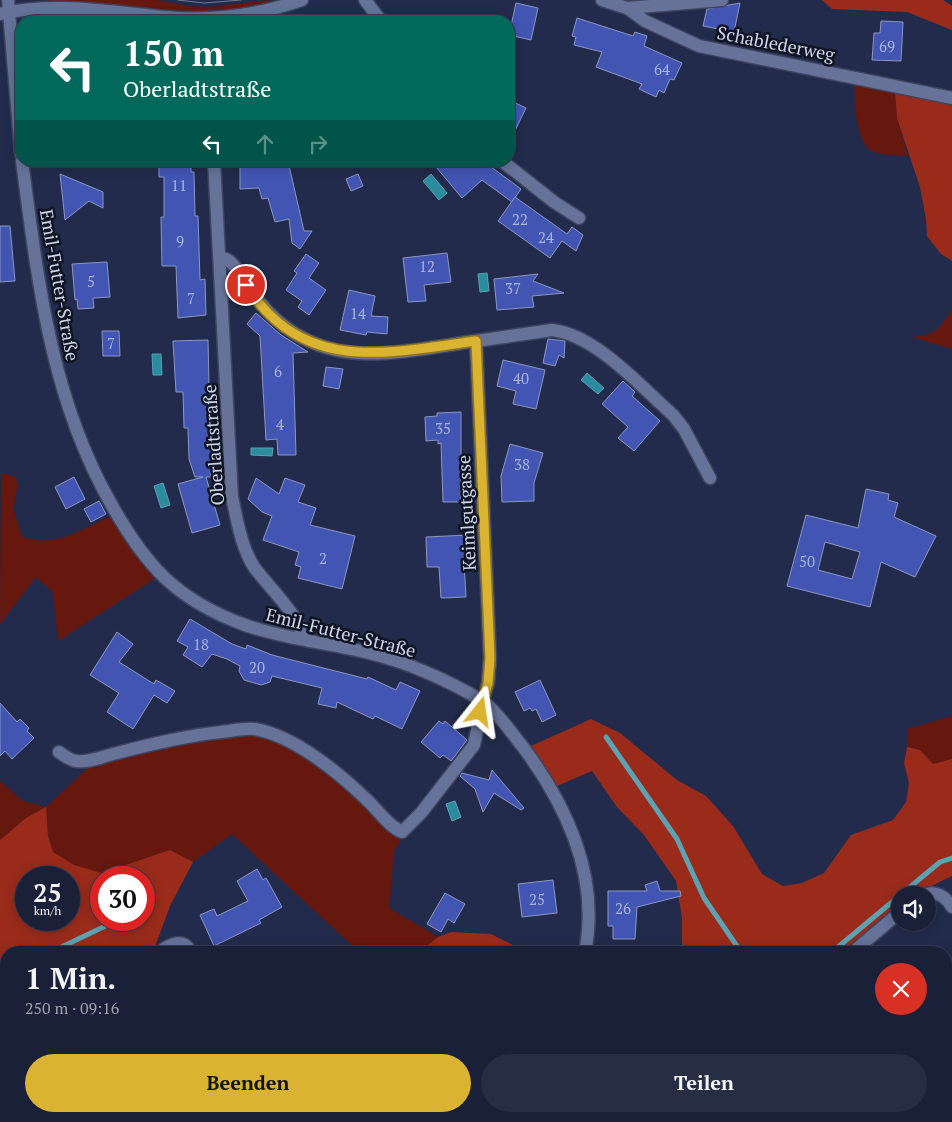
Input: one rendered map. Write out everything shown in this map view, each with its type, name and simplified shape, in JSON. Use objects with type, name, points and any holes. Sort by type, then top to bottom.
[{"type":"street","points":[[265,15],[302,0]]},
{"type":"street","points":[[365,0],[376,15]]},
{"type":"street","name":"Schablederweg","points":[[602,0],[626,8],[645,21],[699,46],[952,98]]},
{"type":"street","points":[[626,8],[722,0]]},
{"type":"street","points":[[15,95],[6,8],[70,7],[149,15]]},
{"type":"street","name":"Emil-Futter-Straße","points":[[23,167],[41,300],[53,360],[78,435],[95,475],[150,564],[164,579],[185,595],[206,608],[246,626],[370,654],[405,664],[441,678],[483,701]]},
{"type":"street","name":"Oberladtstraße","points":[[214,167],[221,258],[232,497],[241,535],[253,564],[301,626],[302,639]]},
{"type":"street","points":[[510,167],[554,202],[578,218]]},
{"type":"street","points":[[221,258],[226,258],[232,263],[254,298],[269,314],[305,339],[345,352],[369,354],[552,330],[571,334],[592,344],[673,415],[684,429],[710,478]]},
{"type":"street","name":"Keimlgutgasse","points":[[476,341],[490,658],[488,683],[483,701]]},
{"type":"street","points":[[60,752],[68,759],[77,761],[89,760],[159,742],[200,734],[252,729],[268,732],[287,740],[318,761],[364,796],[394,829],[402,832],[421,814],[474,745],[483,701],[497,712],[536,764],[576,840],[588,892],[585,946]]},
{"type":"street","points":[[936,894],[947,899],[952,907]]},
{"type":"street","points":[[860,946],[891,920]]},
{"type":"street","points":[[170,946],[182,943],[186,946]]},
{"type":"shaded area","points":[[43,0],[157,0],[188,6],[209,7],[270,0],[267,4],[257,8],[192,12]]},
{"type":"shaded area","points":[[822,0],[943,0],[952,6],[952,30],[907,12],[832,9]]},
{"type":"shaded area","points":[[854,83],[895,91],[897,118],[908,156],[879,153],[870,150],[865,144],[861,137],[857,118]]},
{"type":"shaded area","points":[[895,91],[952,103],[952,261],[941,254],[927,236],[920,187],[897,118]]},
{"type":"shaded area","points":[[431,174],[447,193],[439,200],[423,181]]},
{"type":"shaded area","points":[[487,273],[489,291],[480,292],[478,274]]},
{"type":"shaded area","points":[[952,310],[952,349],[912,337],[932,333],[944,322]]},
{"type":"shaded area","points":[[152,354],[161,354],[162,375],[153,375]]},
{"type":"shaded area","points":[[587,373],[604,388],[598,394],[581,380]]},
{"type":"shaded area","points":[[251,448],[273,448],[272,456],[251,455]]},
{"type":"shaded area","points":[[1,473],[16,477],[18,485],[13,508],[22,537],[34,540],[57,539],[78,532],[111,516],[126,541],[154,579],[58,641],[53,592],[36,577],[0,624]]},
{"type":"shaded area","points":[[163,483],[170,505],[161,508],[154,486]]},
{"type":"shaded area","points":[[952,716],[952,759],[933,764],[920,750],[907,747],[908,729]]},
{"type":"shaded area","points":[[591,719],[620,733],[677,780],[706,796],[733,826],[762,874],[783,886],[802,883],[824,873],[851,835],[893,820],[906,802],[909,783],[904,763],[907,747],[920,750],[933,764],[952,759],[952,876],[933,886],[891,886],[891,913],[853,946],[682,946],[682,918],[676,881],[644,835],[617,807],[592,771],[557,786],[531,746]]},
{"type":"shaded area","points":[[246,733],[285,742],[339,781],[402,838],[394,851],[389,908],[438,937],[427,946],[353,946],[232,834],[193,862],[170,850],[125,866],[90,866],[90,870],[74,865],[53,852],[48,836],[13,830],[0,840],[0,781],[23,801],[46,807],[90,766],[160,747]]},
{"type":"shaded area","points":[[455,801],[461,817],[452,821],[446,804]]},
{"type":"shaded area","points":[[46,807],[48,836],[53,852],[78,866],[15,866],[15,931],[80,931],[80,867],[90,870],[90,931],[155,931],[155,866],[123,866],[170,850],[193,862],[170,906],[155,946],[0,946],[0,840],[26,818]]},
{"type":"shaded area","points":[[451,932],[491,934],[515,946],[427,946],[438,937]]},
{"type":"building","points":[[516,3],[538,8],[531,40],[515,36],[515,15],[513,15]]},
{"type":"building","points":[[740,3],[734,32],[703,26],[707,9]]},
{"type":"building","points":[[577,18],[633,36],[635,32],[647,36],[644,46],[682,63],[674,80],[670,79],[664,93],[659,90],[656,97],[639,89],[642,84],[596,67],[602,52],[574,45],[576,37],[572,36]]},
{"type":"building","points":[[881,21],[903,22],[901,61],[872,60],[874,33],[880,33]]},
{"type":"building","points":[[515,103],[526,108],[515,131]]},
{"type":"building","points":[[159,167],[191,167],[191,172],[194,172],[195,216],[198,216],[200,280],[205,279],[206,315],[178,318],[176,266],[162,266],[161,217],[164,217],[164,177],[159,177]]},
{"type":"building","points":[[240,167],[289,167],[304,231],[312,231],[300,249],[292,243],[289,219],[275,222],[268,198],[262,199],[259,188],[240,189]]},
{"type":"building","points":[[436,167],[491,167],[521,189],[512,202],[482,180],[462,198]]},
{"type":"building","points":[[60,174],[103,192],[103,208],[89,201],[65,220]]},
{"type":"building","points":[[358,174],[363,186],[351,191],[346,179]]},
{"type":"building","points":[[515,197],[567,234],[572,227],[583,235],[576,251],[562,241],[550,258],[498,221]]},
{"type":"building","points":[[0,226],[10,226],[15,281],[0,282]]},
{"type":"building","points":[[447,253],[451,282],[424,285],[426,301],[408,302],[403,258]]},
{"type":"building","points":[[306,254],[319,263],[309,278],[326,290],[309,315],[298,307],[302,301],[286,290],[297,273],[294,271]]},
{"type":"building","points":[[107,262],[110,297],[93,298],[94,308],[78,309],[77,299],[75,300],[72,264]]},
{"type":"building","points":[[538,274],[533,281],[564,293],[532,296],[534,307],[497,310],[494,279]]},
{"type":"building","points":[[349,290],[375,296],[371,316],[388,317],[387,334],[367,332],[366,335],[340,330]]},
{"type":"building","points":[[256,313],[281,335],[308,352],[293,353],[296,455],[278,455],[277,439],[266,440],[260,336],[247,324]]},
{"type":"building","points":[[102,331],[119,331],[120,356],[103,356]]},
{"type":"building","points":[[548,339],[565,341],[564,358],[559,355],[555,366],[543,363]]},
{"type":"building","points":[[208,340],[211,477],[206,477],[220,525],[192,533],[178,484],[203,477],[195,477],[189,459],[188,428],[184,428],[183,392],[176,392],[173,341]]},
{"type":"building","points":[[503,360],[545,370],[536,409],[513,404],[516,391],[497,386]]},
{"type":"building","points":[[326,367],[343,369],[339,389],[323,386]]},
{"type":"building","points":[[623,381],[635,392],[632,396],[660,421],[634,451],[618,438],[628,427],[602,404]]},
{"type":"building","points":[[461,412],[461,502],[443,502],[441,443],[438,444],[438,440],[426,441],[425,417],[437,416],[437,413]]},
{"type":"building","points":[[510,444],[543,453],[534,483],[534,501],[502,502],[501,476]]},
{"type":"building","points":[[74,477],[85,499],[66,509],[55,487]]},
{"type":"building","points":[[256,478],[279,494],[285,478],[305,485],[298,502],[316,508],[310,525],[355,536],[342,589],[298,578],[301,567],[295,565],[299,552],[263,540],[272,516],[262,512],[248,499]]},
{"type":"building","points":[[866,489],[889,494],[888,500],[898,503],[894,517],[936,536],[915,577],[881,562],[870,607],[787,586],[806,515],[858,528]],"holes":[[[825,542],[860,552],[852,579],[818,570]]]},
{"type":"building","points":[[99,501],[106,514],[91,522],[84,509]]},
{"type":"building","points":[[468,535],[469,563],[464,563],[466,597],[441,598],[439,567],[427,567],[426,537]]},
{"type":"building","points":[[190,619],[232,644],[246,649],[247,645],[272,655],[367,679],[368,677],[396,690],[400,682],[420,691],[402,729],[375,716],[373,719],[337,702],[336,708],[318,704],[322,688],[272,676],[270,682],[261,685],[244,680],[239,671],[240,666],[227,659],[212,654],[202,667],[183,655],[188,647],[177,641]]},
{"type":"building","points":[[117,632],[133,644],[119,662],[154,684],[156,680],[175,691],[167,703],[154,695],[133,729],[107,712],[119,693],[90,675]]},
{"type":"building","points":[[540,680],[556,715],[542,722],[536,709],[532,711],[530,708],[524,711],[515,692]]},
{"type":"building","points":[[0,703],[17,722],[20,719],[29,728],[27,731],[34,738],[12,759],[5,751],[0,756]]},
{"type":"building","points":[[439,721],[443,724],[445,721],[467,740],[451,761],[443,755],[440,758],[421,742]]},
{"type":"building","points":[[492,770],[524,808],[521,810],[494,793],[483,812],[475,789],[460,776],[462,773],[489,780]]},
{"type":"building","points":[[257,869],[263,880],[266,878],[282,907],[259,920],[261,923],[214,946],[200,915],[214,909],[217,916],[248,901],[237,881]]},
{"type":"building","points":[[553,880],[557,913],[522,917],[518,884]]},
{"type":"building","points":[[657,881],[660,891],[680,891],[681,896],[637,907],[635,939],[613,939],[613,926],[608,926],[608,891],[647,891],[645,885]]},
{"type":"building","points":[[445,893],[465,904],[454,923],[448,919],[441,932],[427,924]]},
{"type":"waterway","points":[[606,737],[677,839],[704,898],[737,946]]},
{"type":"waterway","points":[[839,946],[940,862],[952,858]]},
{"type":"waterway","points":[[64,946],[95,931]]},
{"type":"tram line","points":[[178,0],[204,3],[241,0]]},
{"type":"route","points":[[246,285],[254,298],[286,328],[305,339],[345,352],[369,354],[395,352],[476,341],[490,658],[488,683],[480,712]]}]
